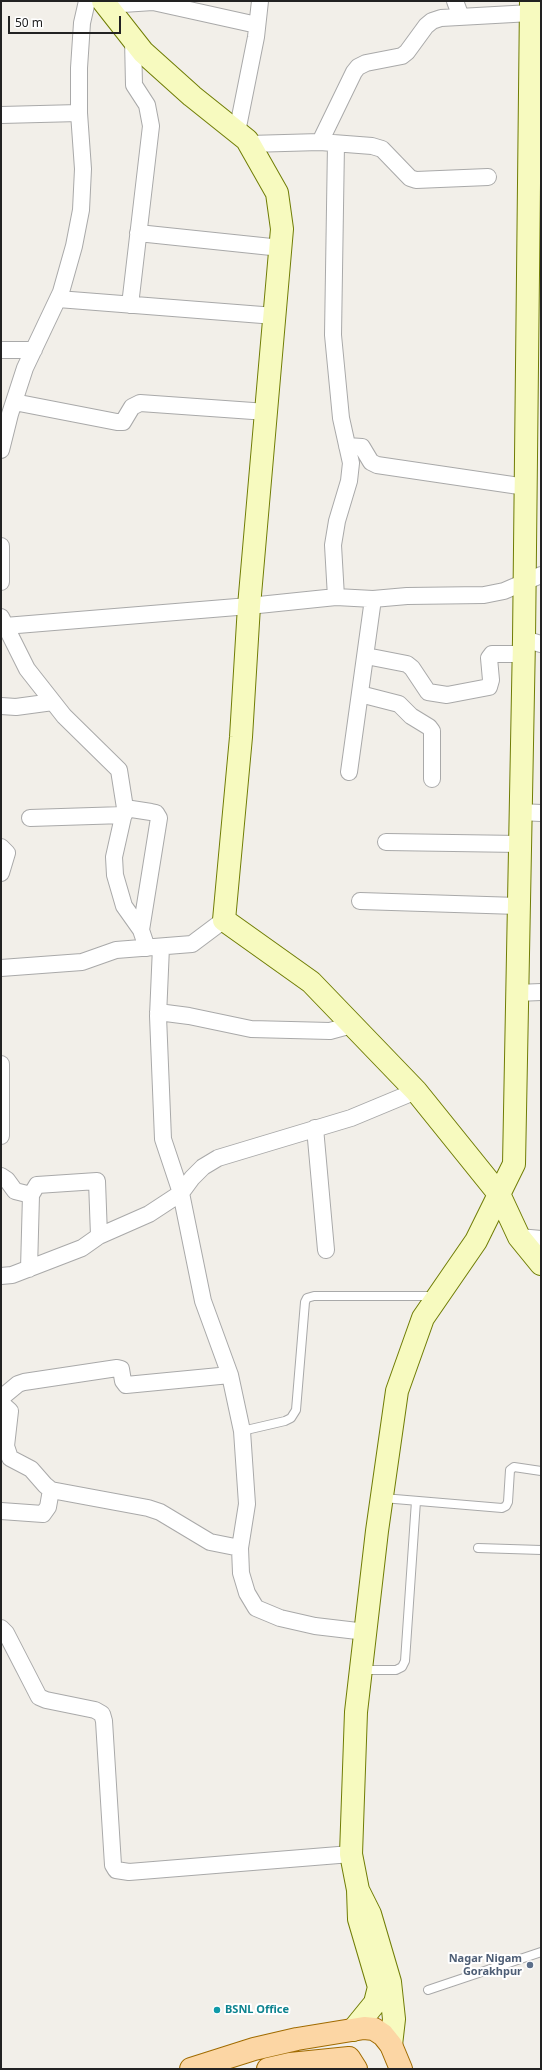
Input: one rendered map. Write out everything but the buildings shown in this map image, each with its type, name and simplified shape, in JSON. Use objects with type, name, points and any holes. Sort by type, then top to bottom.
[{"type":"main road","points":[[101,2],[143,52],[192,96],[243,138],[277,193],[282,229],[249,606],[242,737],[224,920],[311,982],[416,1091],[499,1194],[519,1237],[541,1264]]},
{"type":"main road","points":[[268,2069],[290,2064],[352,2063],[353,2030],[375,2003],[379,1987],[359,1919],[358,1890],[351,1854],[356,1712],[382,1498],[397,1392],[423,1318],[476,1241],[514,1164],[520,844],[531,812],[529,646],[533,578],[526,487],[535,221],[536,46],[531,7]]},
{"type":"main road","points":[[358,1890],[370,1914],[390,1982],[394,2019],[391,2045]]},
{"type":"main road","points":[[191,2069],[276,2044],[353,2030],[374,2030],[384,2034],[402,2069]]},
{"type":"street","points":[[260,1],[243,138],[372,146],[382,149],[404,173],[416,180],[488,177]]},
{"type":"street","points":[[455,1],[461,17]]},
{"type":"street","points":[[1,448],[25,368],[58,299],[74,246],[81,210],[83,169],[79,113],[82,23],[101,2],[153,2],[257,25]]},
{"type":"street","points":[[320,142],[358,67],[366,63],[402,56],[407,52],[426,26],[432,21],[441,18],[461,17],[531,7]]},
{"type":"street","points":[[130,305],[151,126],[147,105],[134,85],[133,39]]},
{"type":"street","points":[[1,115],[79,113]]},
{"type":"street","points":[[336,144],[333,335],[341,418],[351,463],[349,481],[337,521],[333,545],[336,597]]},
{"type":"street","points":[[138,233],[281,248]]},
{"type":"street","points":[[58,299],[275,316]]},
{"type":"street","points":[[1,350],[34,350]]},
{"type":"street","points":[[14,402],[117,422],[123,422],[132,407],[140,403],[267,412]]},
{"type":"street","points":[[347,446],[362,447],[370,462],[377,464],[526,487]]},
{"type":"street","points":[[1,546],[1,582]]},
{"type":"street","points":[[366,1632],[315,1626],[280,1618],[256,1608],[247,1593],[241,1573],[240,1548],[247,1504],[242,1431],[230,1375],[203,1301],[181,1193],[163,1139],[154,947],[124,906],[115,875],[114,857],[124,812],[119,770],[64,716],[27,669],[3,622],[249,606],[336,597],[374,599],[407,596],[484,595],[504,591],[533,578]]},
{"type":"street","points":[[349,772],[374,599]]},
{"type":"street","points":[[366,656],[406,664],[412,668],[428,692],[447,695],[490,687],[491,680],[489,658],[492,654],[529,646]]},
{"type":"street","points":[[360,694],[399,704],[411,716],[430,727],[432,731],[432,779]]},
{"type":"street","points":[[1,706],[16,707],[53,702]]},
{"type":"street","points":[[30,818],[124,812],[156,813],[159,818],[141,930]]},
{"type":"street","points":[[386,842],[520,844]]},
{"type":"street","points":[[1,847],[7,853],[1,873]]},
{"type":"street","points":[[360,901],[518,906]]},
{"type":"street","points":[[1,968],[82,962],[116,950],[192,944],[224,920]]},
{"type":"street","points":[[517,993],[541,992]]},
{"type":"street","points":[[158,1012],[189,1016],[251,1030],[330,1031],[352,1025]]},
{"type":"street","points":[[1,1064],[1,1136]]},
{"type":"street","points":[[1,1276],[12,1275],[82,1248],[99,1236],[149,1214],[181,1193],[192,1178],[203,1167],[218,1158],[351,1118],[416,1091]]},
{"type":"street","points":[[314,1128],[326,1250]]},
{"type":"street","points":[[1,1176],[8,1180],[15,1191],[31,1195]]},
{"type":"street","points":[[29,1268],[31,1195],[37,1185],[97,1181],[99,1236]]},
{"type":"street","points":[[519,1237],[541,1239]]},
{"type":"street","points":[[1,1398],[11,1388],[24,1382],[117,1368],[121,1369],[123,1382],[126,1384],[230,1375]]},
{"type":"street","points":[[1,1403],[10,1411],[6,1446],[10,1458],[31,1469],[51,1490],[148,1508],[160,1512],[210,1542],[240,1548]]},
{"type":"street","points":[[1,1512],[43,1514],[48,1507],[51,1490]]},
{"type":"street","points":[[4,1637],[33,1690],[39,1697],[46,1700],[95,1710],[102,1714],[104,1721],[113,1865],[116,1870],[124,1872],[351,1854]]},
{"type":"lane","points":[[242,1431],[285,1421],[290,1418],[296,1410],[305,1302],[307,1298],[314,1296],[438,1296]]},
{"type":"lane","points":[[382,1498],[502,1508],[506,1506],[508,1502],[510,1470],[514,1467],[541,1471]]},
{"type":"lane","points":[[361,1670],[396,1670],[402,1667],[405,1661],[416,1501]]},
{"type":"lane","points":[[478,1548],[541,1550]]},
{"type":"lane","points":[[428,1990],[541,1952]]},
{"type":"place","name":"Nagar Nigam Gorakhpur","points":[[530,1965]]},
{"type":"place","name":"BSNL Office","points":[[217,2010]]}]
